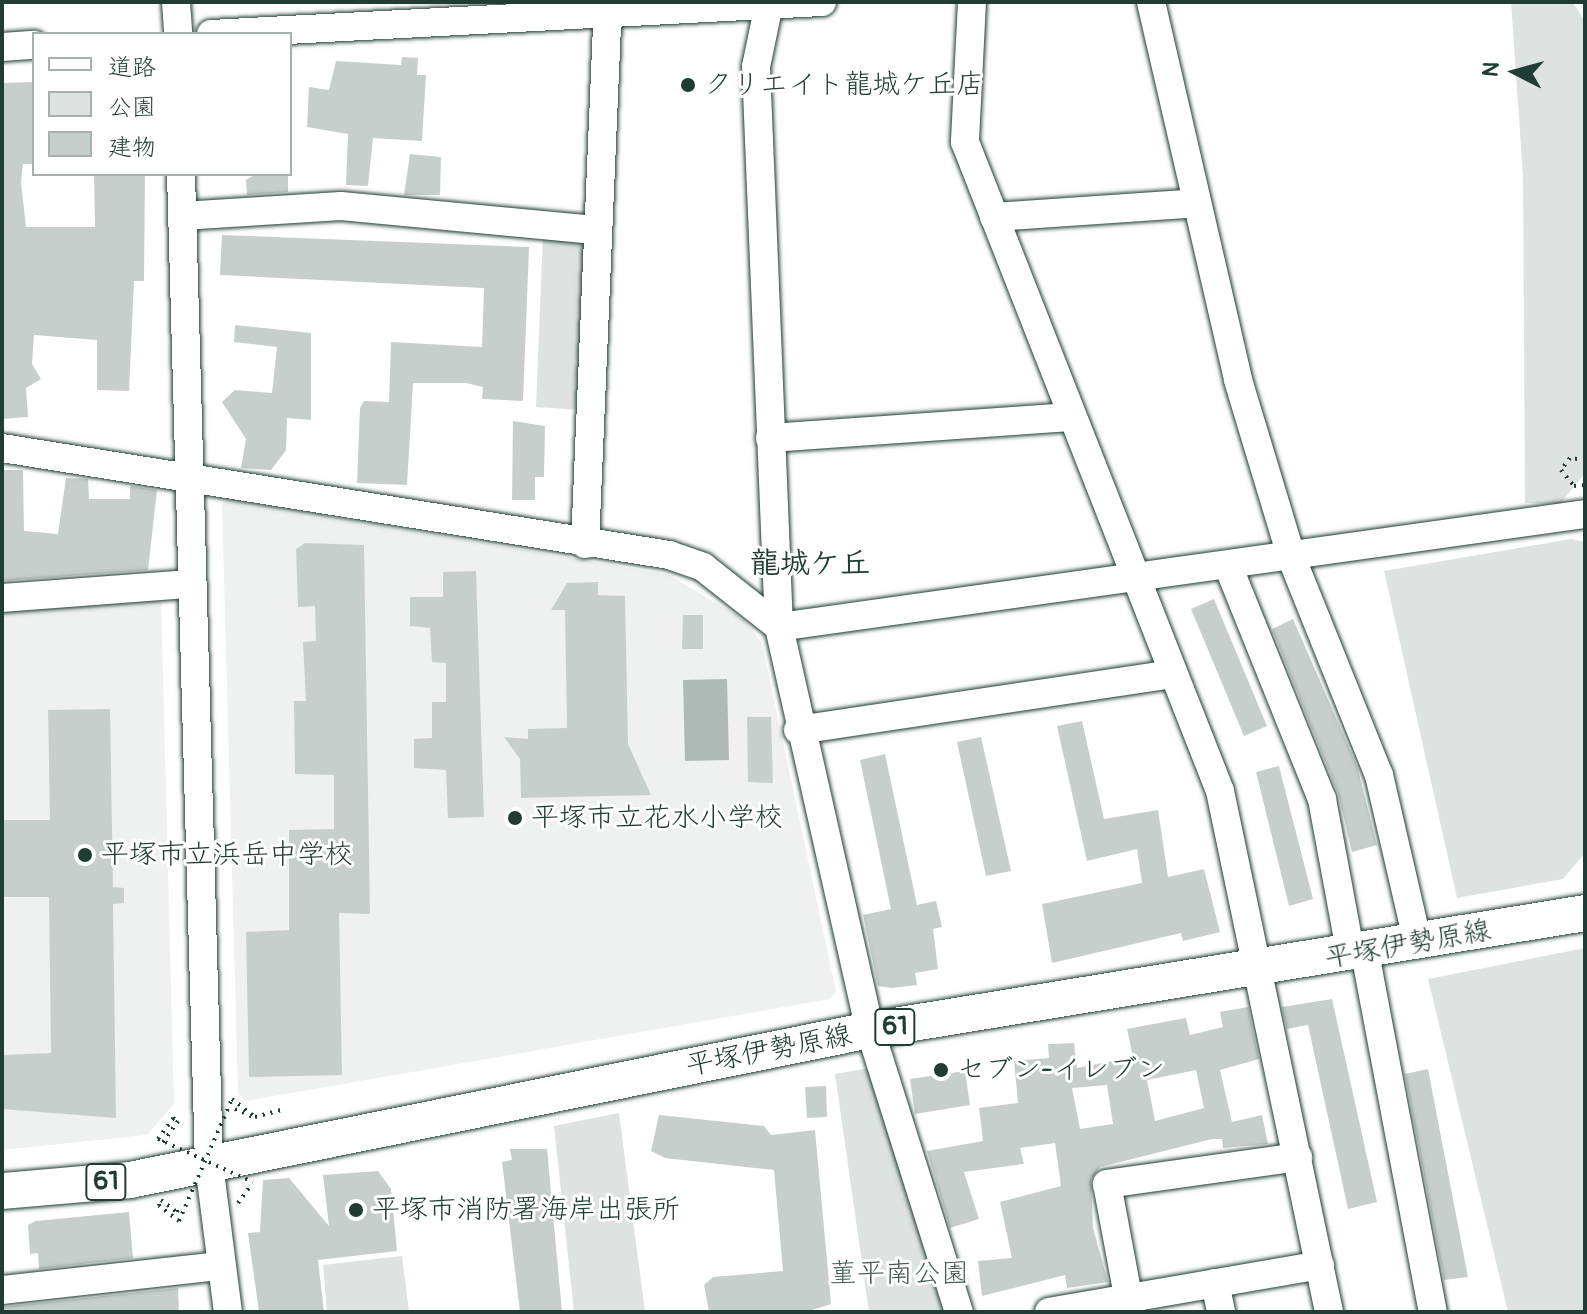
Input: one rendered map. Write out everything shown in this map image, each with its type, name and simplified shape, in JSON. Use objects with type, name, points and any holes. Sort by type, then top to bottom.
[{"type":"main road","name":"平塚伊勢原線","points":[[2,1191],[130,1180],[870,1030],[1261,970],[1585,913]]},
{"type":"street","points":[[176,2],[178,32]]},
{"type":"street","points":[[229,32],[422,11],[822,2]]},
{"type":"street","points":[[972,2],[965,142],[1070,417],[1220,791],[1261,970],[1329,1312]]},
{"type":"street","points":[[1151,2],[1238,380],[1292,559],[1379,775],[1418,944]]},
{"type":"street","points":[[769,4],[756,67],[779,627],[798,730],[870,1030],[959,1312]]},
{"type":"street","points":[[585,544],[595,230],[608,7]]},
{"type":"street","points":[[2,47],[32,45]]},
{"type":"street","points":[[181,176],[189,584],[207,1162],[228,1312]]},
{"type":"street","points":[[994,217],[1197,203]]},
{"type":"street","points":[[182,216],[341,206],[595,230]]},
{"type":"street","points":[[770,438],[1070,417]]},
{"type":"street","points":[[2,448],[187,473],[703,567],[779,627],[1229,568],[1585,514]]},
{"type":"street","points":[[1229,568],[1322,799],[1358,954],[1433,1312]]},
{"type":"street","points":[[2,598],[189,584]]},
{"type":"street","points":[[798,730],[1173,674]]},
{"type":"street","points":[[1129,1305],[1107,1184],[1298,1157]]},
{"type":"street","points":[[1049,1312],[1129,1305],[1215,1283],[1320,1265]]},
{"type":"street","points":[[2,1290],[220,1266]]},
{"type":"street","points":[[1215,1283],[1221,1312]]},
{"type":"path","points":[[1585,460],[1570,458],[1561,470],[1574,486],[1585,485]]},
{"type":"path","points":[[180,1205],[177,1212],[161,1200],[159,1206],[179,1221],[232,1099],[255,1117]]},
{"type":"path","points":[[235,1109],[255,1117],[284,1109]]},
{"type":"path","points":[[167,1137],[178,1121],[173,1118],[158,1139],[253,1182],[235,1203],[245,1182]]},
{"type":"shaded area","name":"平塚市立花水小学校","points":[[228,499],[669,575],[744,620],[762,644],[836,991],[830,999],[246,1101],[238,1094],[222,504]]},
{"type":"shaded area","name":"平塚市立浜岳中学校","points":[[161,595],[174,1104],[147,1135],[2,1150],[2,606]]},
{"type":"shaded area","points":[[727,679],[729,760],[685,761],[683,680]]},
{"type":"green space","points":[[1511,2],[1573,2],[1585,22],[1585,473],[1560,504],[1525,503],[1523,176]]},
{"type":"green space","points":[[588,230],[581,410],[536,407],[543,234]]},
{"type":"green space","points":[[1571,539],[1585,542],[1585,853],[1563,879],[1457,898],[1384,571]]},
{"type":"green space","points":[[1585,948],[1585,1312],[1508,1312],[1428,979]]},
{"type":"green space","name":"菫平南公園","points":[[870,1068],[948,1312],[869,1312],[835,1074]]},
{"type":"green space","points":[[619,1113],[645,1312],[574,1312],[554,1126]]},
{"type":"green space","points":[[402,1256],[409,1312],[327,1312],[323,1265]]},
{"type":"building","points":[[402,57],[418,58],[417,75],[426,75],[422,141],[373,138],[368,186],[346,185],[348,134],[307,127],[309,87],[329,90],[336,61],[401,65]]},
{"type":"building","points":[[32,82],[32,164],[23,164],[21,182],[26,227],[95,227],[94,176],[145,176],[144,281],[134,281],[129,391],[97,390],[97,340],[34,335],[32,364],[41,379],[26,388],[28,417],[2,419],[2,83]]},
{"type":"building","points":[[410,154],[441,157],[440,195],[404,195]]},
{"type":"building","points":[[253,176],[288,176],[288,192],[247,195],[246,180]]},
{"type":"building","points":[[222,235],[529,247],[523,401],[482,399],[483,387],[466,383],[413,383],[407,485],[357,483],[360,408],[364,401],[389,402],[391,342],[482,347],[484,288],[220,275]]},
{"type":"building","points":[[235,325],[311,333],[311,420],[287,418],[286,450],[271,470],[241,468],[246,439],[222,402],[235,390],[272,393],[277,347],[234,342]]},
{"type":"building","points":[[513,421],[545,426],[544,477],[535,477],[535,500],[512,500]]},
{"type":"building","points":[[2,470],[23,470],[24,531],[58,534],[66,478],[88,479],[89,499],[130,499],[130,486],[157,490],[148,570],[2,581]]},
{"type":"building","points":[[305,543],[364,545],[370,914],[339,913],[342,1075],[249,1077],[246,932],[289,930],[289,830],[334,829],[334,775],[295,774],[294,701],[306,701],[303,642],[316,641],[315,606],[298,607],[296,549]]},
{"type":"building","points":[[476,571],[484,817],[448,818],[446,770],[414,768],[414,739],[432,738],[432,702],[446,702],[446,663],[432,662],[430,628],[410,626],[410,597],[443,597],[443,572]]},
{"type":"building","points":[[598,582],[598,595],[625,596],[628,744],[651,795],[521,798],[520,759],[504,737],[528,739],[528,729],[567,728],[565,610],[551,610],[567,583]]},
{"type":"building","points":[[1214,599],[1267,726],[1244,736],[1191,609]]},
{"type":"building","points":[[683,615],[703,615],[703,649],[682,649]]},
{"type":"building","points":[[1293,619],[1357,766],[1377,845],[1352,852],[1338,793],[1272,629]]},
{"type":"building","points":[[110,709],[113,887],[124,888],[124,903],[113,904],[116,1118],[2,1109],[2,1055],[51,1053],[49,897],[2,897],[2,820],[50,820],[48,710]]},
{"type":"building","points":[[747,717],[771,717],[773,783],[748,782]]},
{"type":"building","points":[[1082,721],[1104,819],[1158,810],[1168,877],[1204,869],[1220,932],[1183,941],[1181,933],[1052,963],[1042,904],[1142,883],[1137,849],[1087,861],[1057,726]]},
{"type":"building","points":[[981,737],[1011,871],[986,876],[957,742]]},
{"type":"building","points":[[885,754],[917,905],[936,901],[942,927],[933,929],[938,969],[915,973],[917,985],[892,988],[878,986],[863,915],[891,909],[860,760]]},
{"type":"building","points":[[1279,766],[1313,899],[1289,906],[1256,772]]},
{"type":"building","points":[[1332,999],[1377,1202],[1348,1209],[1308,1025],[1287,1029],[1282,1007]]},
{"type":"building","points":[[1248,1007],[1259,1059],[1220,1070],[1232,1122],[1262,1115],[1268,1144],[1223,1148],[1222,1139],[1212,1139],[1100,1167],[1091,1179],[1093,1228],[1108,1282],[1067,1288],[1065,1275],[982,1296],[978,1261],[1012,1258],[1000,1202],[1061,1186],[1055,1143],[1020,1148],[1024,1164],[964,1172],[979,1219],[950,1228],[927,1151],[983,1141],[979,1108],[1018,1103],[1014,1061],[1049,1058],[1048,1044],[1074,1043],[1077,1068],[1133,1057],[1127,1029],[1186,1018],[1190,1035],[1223,1027],[1220,1012]],"holes":[[[1196,1070],[1204,1108],[1155,1121],[1147,1080]],[[1107,1085],[1113,1124],[1080,1129],[1072,1088]]]},
{"type":"building","points":[[1428,1069],[1468,1277],[1444,1280],[1405,1074]]},
{"type":"building","points":[[965,1071],[970,1105],[915,1114],[910,1079]]},
{"type":"building","points":[[826,1086],[827,1117],[807,1118],[805,1087]]},
{"type":"building","points":[[659,1115],[764,1126],[771,1135],[815,1130],[831,1304],[806,1312],[709,1312],[704,1285],[713,1277],[783,1271],[774,1170],[665,1158],[651,1151]]},
{"type":"building","points":[[510,1149],[547,1149],[562,1312],[520,1312],[502,1162],[512,1160]]},
{"type":"building","points":[[378,1171],[391,1189],[397,1251],[318,1260],[324,1312],[259,1312],[248,1233],[260,1232],[263,1180],[289,1178],[329,1226],[323,1175]]},
{"type":"building","points":[[129,1212],[133,1258],[39,1269],[38,1253],[30,1254],[28,1225],[36,1221]]},
{"type":"building","points":[[178,1288],[179,1312],[2,1312],[2,1307]]},
{"type":"place","name":"クリエイト龍城ケ丘店","points":[[688,85]]},
{"type":"place","name":"平塚市立花水小学校","points":[[515,818]]},
{"type":"place","name":"平塚市立浜岳中学校","points":[[85,855]]},
{"type":"place","name":"セブン-イレブン","points":[[941,1070]]},
{"type":"place","name":"平塚市消防署海岸出張所","points":[[356,1210]]},
{"type":"district","name":"龍城ケ丘","points":[[810,564]]}]
